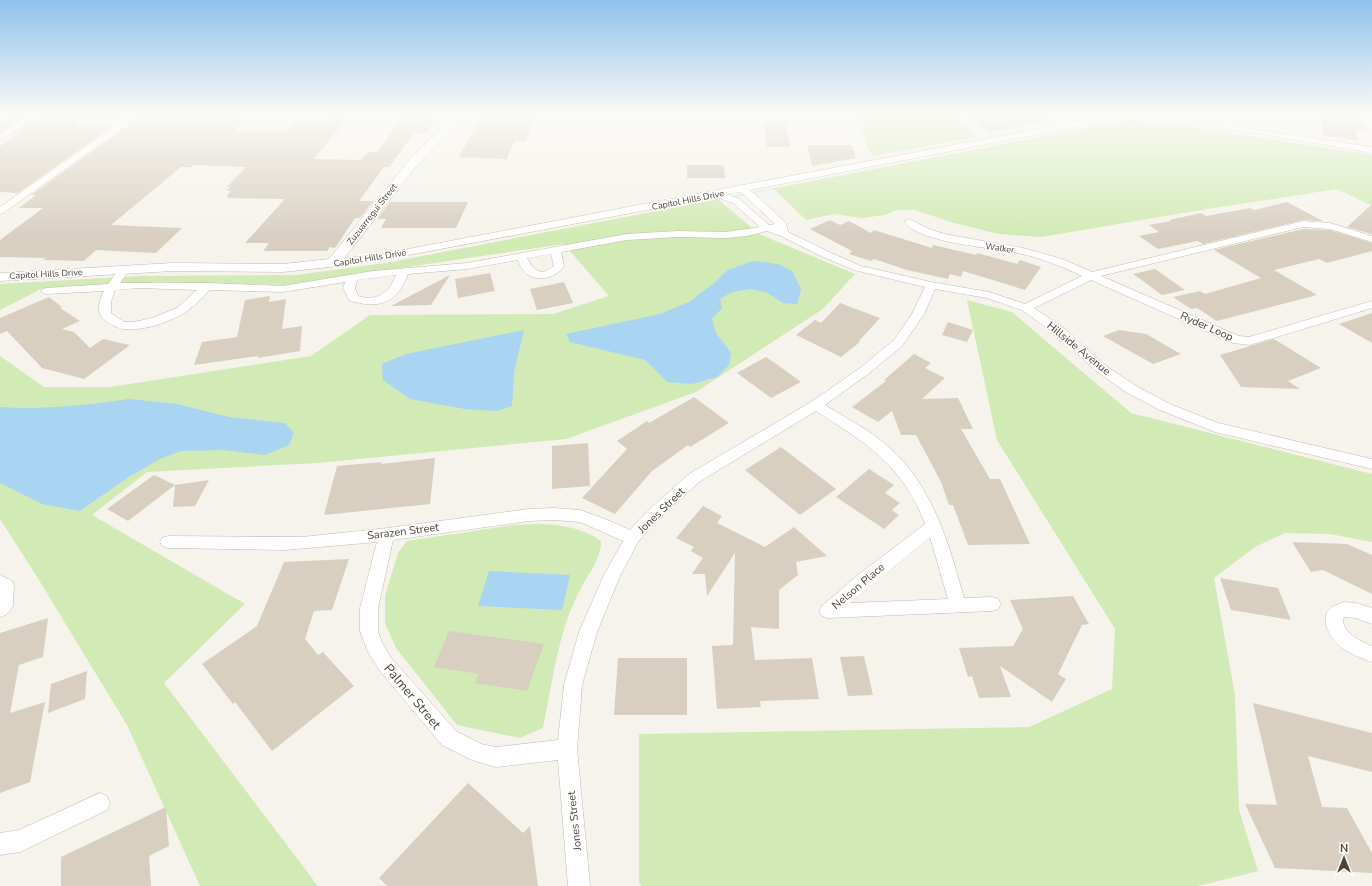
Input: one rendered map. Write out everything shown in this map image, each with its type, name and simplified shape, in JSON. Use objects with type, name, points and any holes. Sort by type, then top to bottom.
[{"type":"street","points":[[0,211],[80,154]]},
{"type":"street","name":"Zuzuarregui Street","points":[[333,263],[374,209],[420,154]]},
{"type":"street","name":"Capitol Hills Drive","points":[[0,276],[125,269],[262,269],[382,257],[921,154]]},
{"type":"street","name":"Hillside Avenue","points":[[744,189],[784,229],[825,254],[858,268],[931,285],[989,295],[1026,308],[1062,333],[1105,371],[1131,389],[1165,407],[1215,427],[1372,464]]},
{"type":"street","points":[[717,194],[736,201],[767,228]]},
{"type":"street","name":"Walker","points":[[909,222],[927,232],[948,238],[1019,250],[1058,261],[1092,275]]},
{"type":"street","points":[[1026,308],[1092,275],[1303,224],[1317,223],[1334,226],[1372,239]]},
{"type":"street","points":[[46,291],[139,285],[283,289],[352,277],[445,269],[522,257],[627,237],[678,234],[726,235],[747,233],[767,228],[784,229]]},
{"type":"street","points":[[522,257],[530,271],[536,274],[552,273],[559,266],[555,250]]},
{"type":"street","points":[[125,269],[112,286],[103,307],[106,315],[121,325],[134,326],[156,321],[181,310],[208,286]]},
{"type":"street","points":[[352,277],[349,288],[353,298],[368,302],[377,301],[391,295],[399,284],[403,272]]},
{"type":"street","name":"Ryder Loop","points":[[1092,275],[1237,340],[1244,341],[1250,341],[1372,304]]},
{"type":"street","name":"Jones Street","points":[[591,886],[579,877],[567,750],[573,685],[588,632],[612,575],[632,538],[653,514],[694,478],[816,405],[864,371],[898,343],[918,314],[931,285]]},
{"type":"street","points":[[816,405],[878,445],[900,467],[923,500],[934,525],[958,605]]},
{"type":"street","name":"Sarazen Street","points":[[168,542],[238,544],[302,542],[387,534],[529,514],[563,514],[593,520],[632,538]]},
{"type":"street","name":"Nelson Place","points":[[934,525],[864,580],[828,611],[992,604]]},
{"type":"street","name":"Palmer Street","points":[[387,534],[369,608],[369,631],[374,646],[386,665],[406,690],[449,738],[479,753],[496,757],[567,750]]},
{"type":"street","points":[[0,582],[6,586],[4,606],[0,610]]},
{"type":"street","points":[[1372,616],[1360,611],[1343,610],[1337,612],[1334,617],[1334,623],[1337,630],[1353,645],[1372,654]]},
{"type":"street","points":[[0,844],[20,841],[100,803]]},
{"type":"green space","points":[[951,154],[1372,155],[1372,206],[1337,189],[1041,237],[999,234],[954,223],[915,210],[897,210],[885,215],[862,218],[834,214],[806,220],[774,189],[719,200],[759,234],[855,274],[823,309],[696,392],[566,439],[317,463],[147,472],[92,515],[245,604],[164,683],[318,886],[200,886],[127,725],[0,519],[0,356],[44,387],[110,387],[311,356],[370,315],[553,314],[609,296],[564,244],[284,285],[159,282],[41,289],[0,310],[0,284],[139,276],[296,275],[386,263]]},
{"type":"green space","points":[[967,300],[1012,312],[1131,413],[1372,474],[1372,542],[1330,534],[1285,533],[1255,547],[1214,578],[1235,695],[1239,810],[1258,871],[1198,886],[641,886],[639,882],[639,734],[1029,727],[1112,689],[1115,629],[997,440]]},
{"type":"green space","points":[[513,525],[557,525],[580,530],[601,541],[601,547],[597,559],[573,604],[567,621],[557,656],[543,728],[520,738],[457,725],[396,648],[385,623],[385,596],[398,553],[407,541]]},
{"type":"water","points":[[753,261],[778,264],[792,271],[801,289],[797,304],[783,303],[766,292],[750,289],[732,292],[720,299],[722,308],[712,319],[716,333],[731,353],[729,365],[717,377],[692,384],[667,382],[645,360],[570,342],[566,334],[660,314],[689,302],[728,270]]},
{"type":"water","points":[[524,330],[514,372],[512,406],[496,411],[465,409],[410,399],[383,380],[382,364],[406,354]]},
{"type":"water","points":[[129,399],[177,404],[229,417],[285,423],[294,433],[289,445],[265,455],[223,450],[181,451],[162,458],[130,476],[80,511],[42,504],[0,483],[0,407],[32,408],[65,406]]},
{"type":"water","points":[[489,571],[570,575],[562,610],[478,606]]},
{"type":"building","points":[[0,154],[73,154],[18,193],[0,192]]},
{"type":"building","points":[[88,154],[318,154],[314,159],[361,160],[366,154],[398,154],[389,167],[384,167],[359,201],[374,201],[360,218],[355,218],[335,248],[330,247],[327,251],[263,251],[269,243],[245,243],[285,199],[226,198],[229,196],[226,196],[231,191],[226,191],[230,187],[227,187],[246,167],[194,165],[192,167],[181,167],[111,225],[182,228],[156,253],[96,250],[84,261],[0,257],[0,240],[43,208],[19,208],[36,195],[31,195]]},
{"type":"building","points":[[460,154],[509,154],[507,159],[459,157]]},
{"type":"building","points":[[809,154],[855,154],[856,158],[812,166]]},
{"type":"building","points":[[687,165],[724,165],[725,178],[687,178]]},
{"type":"building","points":[[390,202],[468,202],[456,228],[381,228],[386,219],[377,219]]},
{"type":"building","points":[[1287,202],[1323,221],[1303,220],[1203,244],[1198,241],[1158,249],[1139,236],[1159,232],[1149,225],[1171,221],[1169,220],[1201,213],[1206,216],[1250,208],[1254,210]]},
{"type":"building","points":[[1372,204],[1372,234],[1347,227]]},
{"type":"building","points":[[830,220],[840,225],[849,221],[871,233],[874,230],[932,248],[933,245],[976,255],[977,253],[1017,264],[1020,260],[1041,267],[1025,290],[963,271],[961,277],[950,274],[948,279],[907,270],[874,259],[871,261],[849,254],[852,251],[810,229]]},
{"type":"building","points":[[1303,229],[1330,230],[1372,243],[1372,251],[1327,263],[1319,259],[1274,270],[1317,295],[1217,321],[1197,308],[1191,309],[1173,297],[1200,291],[1205,294],[1261,278],[1214,250]]},
{"type":"building","points":[[1155,269],[1185,290],[1162,295],[1133,274]]},
{"type":"building","points":[[490,273],[495,291],[458,298],[455,279]]},
{"type":"building","points":[[450,275],[431,305],[391,306]]},
{"type":"building","points":[[564,282],[573,303],[537,310],[530,289]]},
{"type":"building","points":[[270,296],[269,302],[286,299],[282,329],[302,326],[300,351],[258,358],[258,356],[194,365],[202,342],[237,337],[245,300]]},
{"type":"building","points":[[49,297],[62,307],[60,308],[80,321],[62,329],[74,332],[90,348],[103,339],[130,345],[84,379],[42,368],[7,331],[0,334],[0,318]]},
{"type":"building","points":[[840,303],[880,318],[859,341],[860,342],[841,357],[796,335],[815,320],[821,323]]},
{"type":"building","points":[[1372,313],[1372,343],[1339,324]]},
{"type":"building","points":[[948,322],[973,330],[967,342],[942,335]]},
{"type":"building","points":[[1119,330],[1146,334],[1181,354],[1153,364],[1103,336]]},
{"type":"building","points":[[1274,339],[1321,368],[1288,381],[1300,389],[1241,387],[1220,355]]},
{"type":"building","points":[[914,354],[931,363],[925,368],[945,378],[922,399],[958,398],[973,429],[961,429],[990,479],[1000,479],[1030,544],[968,545],[953,505],[949,505],[941,482],[916,435],[901,435],[892,411],[878,422],[852,407],[886,381],[884,380]]},
{"type":"building","points":[[766,357],[801,382],[771,398],[737,373]]},
{"type":"building","points":[[694,397],[729,423],[690,447],[688,445],[652,471],[615,514],[582,498],[627,449],[617,441],[647,421],[649,423]]},
{"type":"building","points":[[588,443],[590,486],[552,489],[552,446]]},
{"type":"building","points":[[781,447],[836,489],[800,515],[745,470]]},
{"type":"building","points":[[435,458],[430,504],[324,515],[337,466],[382,462],[381,464]]},
{"type":"building","points":[[869,469],[894,485],[885,493],[900,503],[892,510],[899,515],[884,529],[836,497]]},
{"type":"building","points":[[154,475],[175,485],[128,521],[107,509]]},
{"type":"building","points":[[209,480],[195,506],[173,507],[175,485]]},
{"type":"building","points":[[703,506],[722,516],[717,523],[765,547],[794,527],[827,556],[796,562],[798,575],[779,590],[779,629],[751,627],[755,660],[812,658],[819,699],[760,701],[761,707],[717,709],[712,646],[733,645],[735,553],[707,596],[705,574],[692,574],[703,558],[691,551],[694,547],[676,538]]},
{"type":"building","points":[[1292,542],[1347,544],[1372,555],[1372,594],[1323,570],[1311,572]]},
{"type":"building","points":[[349,559],[332,610],[314,611],[305,639],[318,655],[323,652],[354,686],[272,751],[235,702],[233,704],[202,664],[257,626],[284,562]]},
{"type":"building","points":[[1220,578],[1278,588],[1291,620],[1231,610]]},
{"type":"building","points":[[1073,596],[1089,624],[1082,625],[1058,674],[1066,679],[1052,702],[1000,666],[1011,697],[979,698],[972,676],[968,677],[959,648],[1013,646],[1023,629],[1010,600]]},
{"type":"building","points":[[48,618],[43,657],[19,665],[10,713],[45,702],[30,782],[0,793],[0,633]]},
{"type":"building","points":[[449,631],[544,644],[527,691],[475,683],[479,674],[434,667]]},
{"type":"building","points":[[864,656],[873,695],[848,696],[840,657]]},
{"type":"building","points":[[618,658],[687,658],[687,715],[614,715]]},
{"type":"building","points":[[87,671],[85,699],[48,713],[51,684]]},
{"type":"building","points":[[1253,703],[1372,733],[1372,772],[1308,756],[1322,807],[1347,808],[1372,853],[1372,873],[1275,868],[1245,804],[1277,805]]},
{"type":"building","points":[[468,783],[523,833],[530,826],[538,886],[387,886],[379,878]]},
{"type":"building","points":[[166,807],[169,846],[149,856],[151,886],[61,886],[61,857]]}]
